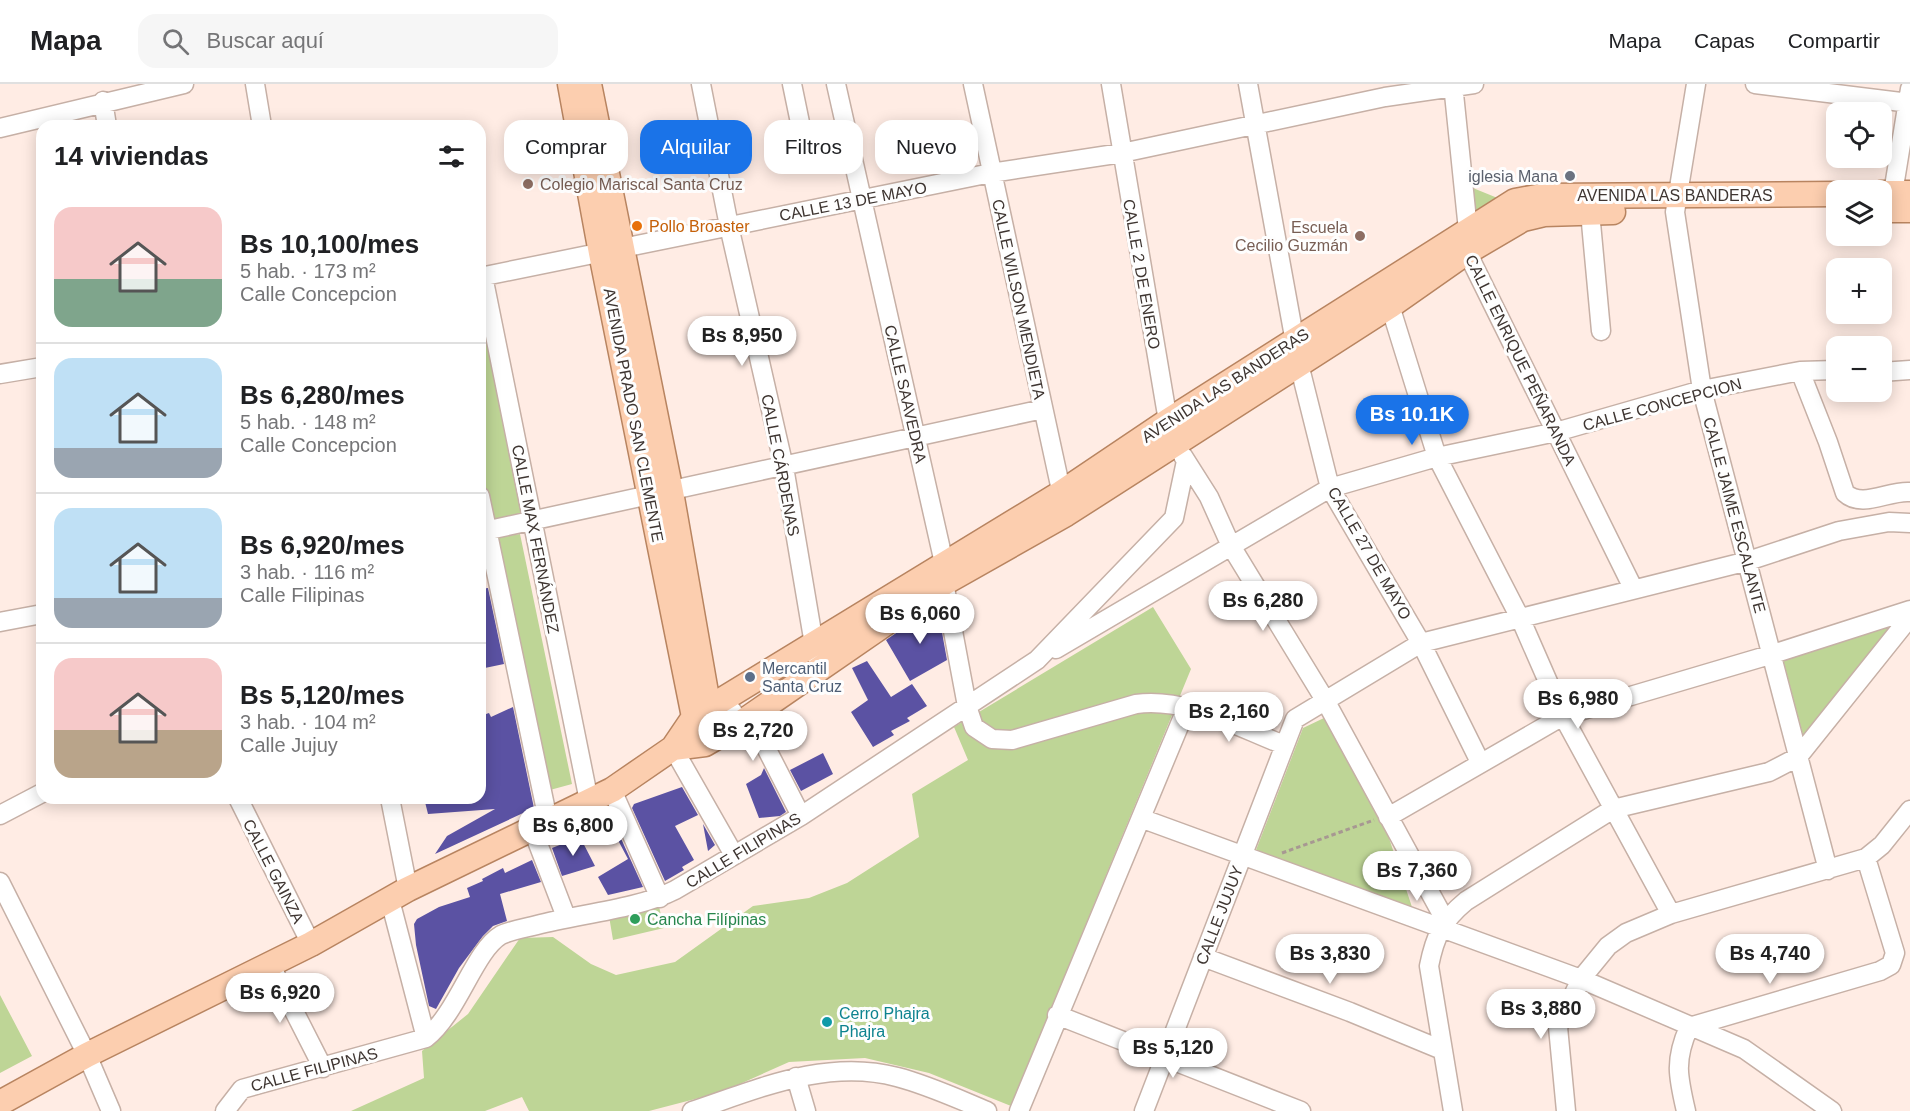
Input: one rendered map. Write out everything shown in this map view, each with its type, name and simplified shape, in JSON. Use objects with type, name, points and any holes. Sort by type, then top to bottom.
[{"type":"main road","name":"AVENIDA PRADO SAN CLEMENTE","points":[[570,84],[611,251],[660,493],[709,708],[722,733]]},
{"type":"main road","name":"AVENIDA PRADO SAN CLEMENTE","points":[[590,84],[611,251]]},
{"type":"main road","name":"AVENIDA LAS BANDERAS","points":[[1467,241],[1523,219],[1544,214],[1826,195]]},
{"type":"main road","name":"AVENIDA LAS BANDERAS","points":[[0,1103],[87,1055],[311,944],[399,894],[612,790],[673,748],[709,708],[813,645],[1177,442],[1299,364],[1386,295],[1467,241],[1515,201],[1542,196],[1826,210]]},
{"type":"main road","points":[[1892,201],[1910,210]]},
{"type":"main road","name":"AVENIDA LAS BANDERAS","points":[[1177,442],[1294,340],[1386,295]]},
{"type":"main road","name":"AVENIDA LAS BANDERAS","points":[[673,748],[722,733],[819,671],[944,573]]},
{"type":"street","points":[[0,128],[103,101],[184,84]]},
{"type":"street","points":[[255,84],[261,120]]},
{"type":"street","name":"CALLE CÁRDENAS","points":[[701,84],[729,226],[784,467],[819,671]]},
{"type":"street","points":[[792,84],[800,120]]},
{"type":"street","name":"CALLE SAAVEDRA","points":[[836,84],[860,200],[916,436],[944,573],[967,706],[974,728],[992,739],[1012,740],[1153,701],[1187,707],[1284,745]]},
{"type":"street","name":"CALLE WILSON MENDIETA","points":[[973,84],[1064,503]]},
{"type":"street","name":"CALLE 2 DE ENERO","points":[[1111,84],[1177,442]]},
{"type":"street","name":"CALLE 27 DE MAYO","points":[[1248,84],[1294,340],[1330,488],[1421,643],[1480,762]]},
{"type":"street","name":"CALLE 13 DE MAYO","points":[[486,275],[991,173],[1122,153],[1384,90],[1474,84]]},
{"type":"street","name":"CALLE JAIME ESCALANTE","points":[[1696,84],[1677,204],[1702,390],[1828,870]]},
{"type":"street","points":[[1755,84],[1909,99],[1892,189]]},
{"type":"street","name":"CALLE ENRIQUE PEÑARANDA","points":[[1453,86],[1467,241],[1556,432],[1634,588]]},
{"type":"street","points":[[103,101],[106,120]]},
{"type":"street","points":[[1590,212],[1601,331]]},
{"type":"street","points":[[1386,295],[1437,457],[1521,620],[1563,716],[1671,914]]},
{"type":"street","name":"CALLE MAX FERNÁNDEZ","points":[[486,296],[589,801]]},
{"type":"street","points":[[0,374],[36,368]]},
{"type":"street","name":"CALLE CONCEPCION","points":[[1037,660],[1330,488],[1437,457],[1556,432],[1702,390],[1800,371],[1826,370]]},
{"type":"street","points":[[1892,371],[1910,370]]},
{"type":"street","points":[[1800,371],[1845,493],[1849,497],[1863,500],[1910,492]]},
{"type":"street","points":[[486,531],[1043,409]]},
{"type":"street","points":[[1177,442],[1209,497],[1231,546],[1325,700],[1443,925]]},
{"type":"street","name":"CALLE FILIPINAS","points":[[225,1111],[242,1089],[426,1038],[437,1029],[448,1014],[491,943],[509,932],[566,917],[660,898],[801,816],[1037,660],[1174,518],[1177,442]]},
{"type":"street","points":[[1325,700],[1421,643],[1521,620],[1634,588],[1748,561],[1839,531],[1889,522],[1910,523]]},
{"type":"street","points":[[486,541],[540,824],[566,917]]},
{"type":"street","points":[[1388,817],[1563,716],[1773,654],[1910,610]]},
{"type":"street","points":[[0,621],[36,615]]},
{"type":"street","points":[[1453,1111],[1429,966],[1443,925],[1466,901],[1613,809],[1769,772],[1798,757],[1910,617]]},
{"type":"street","name":"CALLE JUJUY","points":[[1143,1111],[1203,957],[1250,859],[1284,745],[1295,719],[1325,700]]},
{"type":"street","points":[[1019,1111],[1143,819],[1187,707]]},
{"type":"street","points":[[722,733],[757,730],[801,816]]},
{"type":"street","points":[[673,748],[734,855]]},
{"type":"street","points":[[612,790],[660,898]]},
{"type":"street","points":[[0,815],[36,796]]},
{"type":"street","name":"CALLE GAINZA","points":[[241,804],[311,944]]},
{"type":"street","points":[[391,804],[399,894],[426,1038]]},
{"type":"street","points":[[1566,1111],[1558,1027],[1581,979],[1608,945],[1626,933],[1671,914],[1866,858],[1882,844],[1910,810]]},
{"type":"street","points":[[1143,819],[1250,859],[1443,925],[1581,979],[1744,1049],[1832,1111]]},
{"type":"street","points":[[1686,1111],[1679,1083],[1679,1049],[1689,1027],[1880,971],[1891,965],[1895,953],[1866,858]]},
{"type":"street","points":[[0,882],[87,1055],[110,1111]]},
{"type":"street","points":[[1203,957],[1350,1012],[1442,1050]]},
{"type":"street","points":[[270,964],[322,1068]]},
{"type":"street","points":[[1058,1015],[1301,1111]]},
{"type":"street","points":[[692,1111],[796,1077],[835,1071],[896,1077],[987,1111]]},
{"type":"street","points":[[796,1077],[806,1111]]},
{"type":"path","points":[[1250,859],[1388,817]]},
{"type":"green space","points":[[1468,186],[1500,199],[1474,214]]},
{"type":"green space","points":[[486,329],[525,514],[491,521],[486,496]]},
{"type":"green space","points":[[520,534],[572,784],[550,790],[496,538]]},
{"type":"green space","points":[[1153,607],[1191,669],[1011,1106],[929,1073],[865,1058],[789,1062],[722,1092],[649,1111],[529,1111],[522,1097],[485,1111],[351,1111],[424,1078],[422,1051],[468,1014],[520,938],[553,937],[591,964],[616,975],[675,962],[753,906],[809,898],[847,883],[919,837],[912,794],[968,760],[954,727]]},
{"type":"green space","points":[[1904,609],[1804,739],[1781,652]]},
{"type":"green space","points":[[1324,718],[1382,817],[1415,916],[1384,899],[1256,850],[1303,728]]},
{"type":"green space","name":"Cancha Filípinas","points":[[657,898],[664,928],[613,940],[608,910]]},
{"type":"green space","points":[[0,995],[32,1056],[0,1073]]},
{"type":"building","points":[[486,588],[488,588],[504,664],[486,668]]},
{"type":"building","points":[[937,605],[947,660],[910,681],[886,640]]},
{"type":"building","points":[[867,661],[891,697],[912,684],[927,706],[907,718],[910,721],[891,731],[894,735],[873,747],[851,712],[868,700],[852,668]]},
{"type":"building","points":[[513,707],[534,808],[435,854],[447,836],[495,809],[428,814],[426,804],[486,804],[486,714],[489,713],[491,717]]},
{"type":"building","points":[[784,711],[792,728],[785,732],[789,739],[777,743],[768,726]]},
{"type":"building","points":[[823,753],[833,774],[801,791],[790,770]]},
{"type":"building","points":[[764,768],[786,812],[780,816],[759,818],[746,784],[761,775]]},
{"type":"building","points":[[682,787],[698,815],[675,826],[694,860],[682,867],[684,870],[665,881],[632,808],[634,804]]},
{"type":"building","points":[[614,823],[643,887],[608,895],[598,877],[628,859],[610,825]]},
{"type":"building","points":[[703,824],[715,845],[708,851]]},
{"type":"building","points":[[580,837],[595,866],[562,876],[552,848]]},
{"type":"building","points":[[532,860],[541,882],[500,894],[507,921],[493,926],[483,936],[459,968],[436,1009],[429,1006],[416,945],[414,924],[417,919],[439,907],[470,897],[467,888],[503,868],[505,873]]},
{"type":"place","name":"iglesia Mana","points":[[1570,176]]},
{"type":"place","name":"Colegio Mariscal Santa Cruz","points":[[528,184]]},
{"type":"place","name":"Pollo Broaster","points":[[637,226]]},
{"type":"place","name":"Escuela Cecilio Guzmán","points":[[1360,236]]},
{"type":"place","name":"Mercantil Santa Cruz","points":[[750,677]]},
{"type":"place","name":"Cancha Filípinas","points":[[635,919]]},
{"type":"place","name":"Cerro Phajra Phajra","points":[[827,1022]]}]
